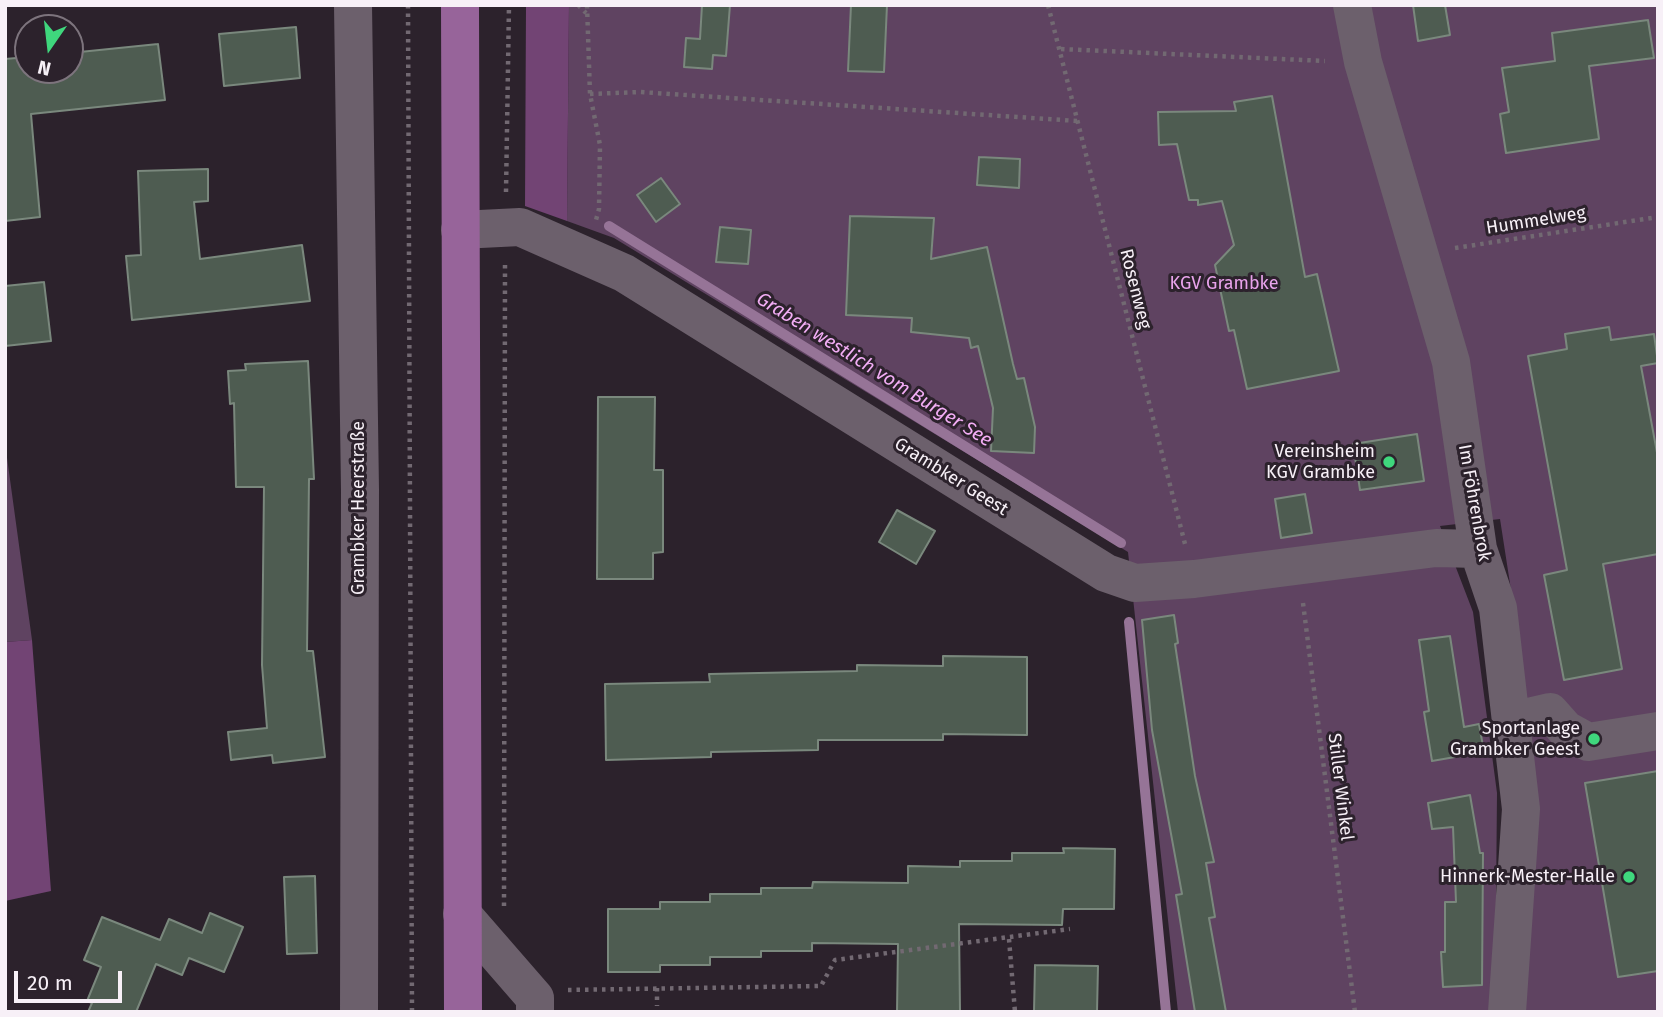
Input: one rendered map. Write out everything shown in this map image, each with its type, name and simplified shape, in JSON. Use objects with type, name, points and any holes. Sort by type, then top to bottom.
[{"type":"main road","points":[[460,5],[463,1012]]},
{"type":"street","name":"Grambker Heerstraße","points":[[353,5],[360,477],[359,1012]]},
{"type":"street","name":"Im Föhrenbrok","points":[[1352,5],[1363,62],[1451,362],[1478,548],[1498,608],[1521,809],[1507,1012]]},
{"type":"street","name":"Grambker Geest","points":[[460,230],[520,227],[624,273],[1106,573],[1135,583],[1298,567],[1436,548],[1478,548]]},
{"type":"street","points":[[1511,720],[1550,712],[1566,730],[1588,742],[1658,731]]},
{"type":"street","points":[[463,914],[504,962],[535,1005]]},
{"type":"path","points":[[408,5],[412,1012]]},
{"type":"path","points":[[504,962],[505,228],[509,5]]},
{"type":"path","points":[[578,5],[587,14]]},
{"type":"path","points":[[584,254],[599,209],[600,145],[590,94],[587,5]]},
{"type":"path","name":"Rosenweg","points":[[1048,5],[1194,579]]},
{"type":"path","points":[[1060,49],[1363,62]]},
{"type":"path","points":[[590,94],[640,92],[1078,121]]},
{"type":"path","name":"Hummelweg","points":[[1418,254],[1658,217]]},
{"type":"path","name":"Stiller Winkel","points":[[1298,567],[1355,1012]]},
{"type":"path","points":[[535,1005],[575,988],[821,986],[835,960],[1070,929]]},
{"type":"path","points":[[1009,939],[1015,1012]]},
{"type":"path","points":[[657,988],[657,1006]]},
{"type":"green space","name":"KGV Grambke","points":[[569,5],[1658,5],[1658,1012],[1526,1010],[1524,674],[1500,519],[1440,526],[1473,612],[1497,793],[1495,1012],[1178,1012],[1128,552],[614,238],[567,221]]},
{"type":"green space","points":[[5,443],[32,640],[5,642]]},
{"type":"shaded area","points":[[526,5],[569,5],[567,221],[525,206]]},
{"type":"shaded area","points":[[32,640],[51,891],[5,901],[5,642]]},
{"type":"building","points":[[702,5],[730,5],[726,56],[713,55],[712,69],[684,67],[686,38],[700,39]]},
{"type":"building","points":[[851,5],[887,5],[884,72],[848,71]]},
{"type":"building","points":[[1413,5],[1445,5],[1450,35],[1418,41]]},
{"type":"building","points":[[1648,20],[1654,58],[1589,66],[1599,139],[1506,153],[1500,114],[1509,112],[1502,68],[1555,61],[1552,33]]},
{"type":"building","points":[[296,27],[300,78],[224,86],[219,34]]},
{"type":"building","points":[[158,44],[165,100],[31,114],[40,217],[5,221],[5,59],[14,58],[14,84],[84,84],[84,52]]},
{"type":"building","points":[[1272,96],[1305,277],[1317,274],[1339,371],[1247,389],[1234,330],[1229,331],[1215,265],[1234,245],[1222,201],[1198,205],[1198,200],[1189,200],[1177,144],[1159,145],[1158,112],[1236,111],[1234,102]]},
{"type":"building","points":[[979,157],[1020,159],[1019,188],[977,185]]},
{"type":"building","points":[[208,169],[208,201],[194,202],[200,259],[302,245],[310,301],[132,320],[126,256],[141,255],[138,171]]},
{"type":"building","points":[[661,178],[680,204],[656,222],[637,195]]},
{"type":"building","points":[[850,216],[934,218],[931,259],[987,247],[1017,379],[1024,378],[1035,427],[1034,453],[991,451],[993,408],[978,346],[971,348],[969,338],[911,332],[912,318],[846,315]]},
{"type":"building","points":[[720,227],[751,230],[748,264],[716,262]]},
{"type":"building","points":[[44,282],[51,341],[5,346],[5,286]]},
{"type":"building","points":[[1609,327],[1611,340],[1654,334],[1658,363],[1641,366],[1658,458],[1658,554],[1603,564],[1622,669],[1564,680],[1544,575],[1567,570],[1528,356],[1567,349],[1565,334]]},
{"type":"building","points":[[308,361],[314,479],[309,479],[307,651],[313,651],[325,757],[273,763],[272,755],[231,760],[228,732],[267,728],[262,665],[264,487],[236,487],[234,403],[230,404],[228,371],[246,370],[245,364]]},
{"type":"building","points":[[598,397],[655,397],[654,470],[663,470],[663,552],[653,553],[653,579],[597,579]]},
{"type":"building","name":"Vereinsheim KGV Grambke","points":[[1417,434],[1424,481],[1360,490],[1353,444]]},
{"type":"building","points":[[1305,494],[1312,533],[1281,538],[1275,499]]},
{"type":"building","points":[[897,510],[935,531],[916,564],[879,542]]},
{"type":"building","points":[[1174,615],[1178,643],[1175,644],[1195,776],[1214,862],[1206,863],[1215,917],[1209,918],[1226,1012],[1195,1012],[1176,895],[1182,894],[1152,730],[1142,620]]},
{"type":"building","points":[[1450,636],[1464,727],[1479,724],[1484,752],[1432,761],[1424,712],[1429,711],[1419,640]]},
{"type":"building","points":[[943,656],[1027,657],[1027,735],[943,734],[943,740],[818,740],[818,750],[711,752],[711,757],[606,760],[605,684],[710,682],[709,674],[857,671],[857,665],[943,666]]},
{"type":"building","name":"Hinnerk-Mester-Halle","points":[[1658,771],[1658,971],[1618,977],[1585,783]]},
{"type":"building","points":[[1470,795],[1480,853],[1483,853],[1482,985],[1443,987],[1441,952],[1445,952],[1445,902],[1456,902],[1453,827],[1432,829],[1428,803]]},
{"type":"building","points":[[1063,848],[1115,849],[1114,909],[1063,909],[1062,925],[959,924],[960,1012],[897,1012],[898,944],[812,943],[812,951],[761,951],[761,957],[710,957],[710,965],[660,965],[660,972],[608,972],[608,909],[660,909],[660,902],[710,902],[710,894],[761,894],[761,888],[812,888],[813,882],[908,883],[908,866],[960,867],[960,861],[1012,861],[1012,853],[1064,853]]},
{"type":"building","points":[[315,876],[317,953],[287,954],[284,877]]},
{"type":"building","points":[[210,913],[243,927],[224,972],[189,958],[182,975],[156,964],[136,1012],[88,1012],[92,1003],[87,1001],[101,967],[84,960],[102,917],[160,940],[169,919],[202,933]]},
{"type":"building","points":[[1035,965],[1098,966],[1097,1012],[1034,1012]]},
{"type":"waterway","name":"Graben westlich vom Burger See","points":[[609,226],[1121,543]]},
{"type":"waterway","name":"Graben westlich vom Burger See","points":[[1129,622],[1166,1012]]},
{"type":"place","name":"Vereinsheim KGV Grambke","points":[[1389,462]]},
{"type":"place","name":"Sportanlage Grambker Geest","points":[[1594,739]]},
{"type":"place","name":"Hinnerk-Mester-Halle","points":[[1629,877]]}]
